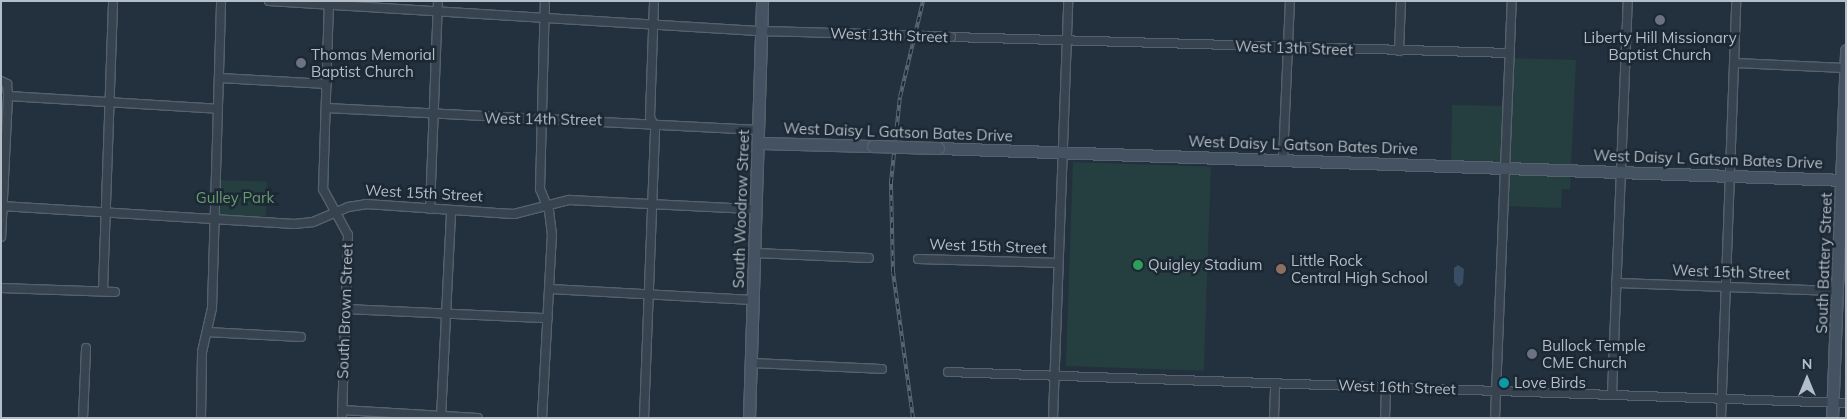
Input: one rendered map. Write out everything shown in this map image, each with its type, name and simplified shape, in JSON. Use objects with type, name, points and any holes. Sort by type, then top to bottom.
[{"type":"street","points":[[103,290],[113,1]]},
{"type":"street","points":[[201,418],[202,352],[212,308],[221,1]]},
{"type":"street","name":"West 13th Street","points":[[269,1],[329,3],[762,31],[1510,53]]},
{"type":"street","points":[[430,208],[438,1]]},
{"type":"street","points":[[542,418],[550,289],[551,219],[540,189],[540,119],[545,1]]},
{"type":"street","points":[[644,418],[649,293],[654,1]]},
{"type":"street","name":"South Woodrow Street","points":[[749,418],[762,1]]},
{"type":"street","points":[[1053,418],[1061,152],[1068,1]]},
{"type":"street","points":[[1283,160],[1290,1]]},
{"type":"street","points":[[1399,51],[1401,1]]},
{"type":"street","points":[[1495,418],[1512,1]]},
{"type":"street","points":[[1612,394],[1628,1]]},
{"type":"street","points":[[1721,418],[1736,1]]},
{"type":"street","name":"South Brown Street","points":[[329,3],[323,189],[348,236],[342,414]]},
{"type":"street","name":"South Battery Street","points":[[1832,418],[1842,291],[1846,50]]},
{"type":"street","points":[[1734,64],[1846,68]]},
{"type":"street","points":[[220,78],[327,84]]},
{"type":"street","points":[[1,81],[7,84],[8,96],[1,237]]},
{"type":"street","points":[[8,96],[218,109]]},
{"type":"street","name":"West 14th Street","points":[[326,108],[652,123],[759,130]]},
{"type":"street","name":"West Daisy L Gatson Bates Drive","points":[[759,142],[1505,166],[1844,180]]},
{"type":"street","name":"West 15th Street","points":[[2,206],[304,223],[366,204],[522,214],[569,200],[756,209]]},
{"type":"street","points":[[441,417],[451,210]]},
{"type":"street","points":[[755,253],[869,258]]},
{"type":"street","name":"West 15th Street","points":[[918,259],[1058,263]]},
{"type":"street","name":"West 15th Street","points":[[1616,283],[1842,291]]},
{"type":"street","points":[[1,288],[103,290],[115,292]]},
{"type":"street","points":[[550,289],[753,300]]},
{"type":"street","points":[[346,309],[548,318]]},
{"type":"street","points":[[207,332],[301,338]]},
{"type":"street","points":[[83,418],[86,348]]},
{"type":"street","points":[[751,363],[882,369]]},
{"type":"street","name":"West 16th Street","points":[[948,372],[1846,403]]},
{"type":"street","points":[[1274,418],[1275,382]]},
{"type":"street","points":[[1384,418],[1386,386]]},
{"type":"street","points":[[342,414],[478,418]]},
{"type":"green space","points":[[1510,58],[1576,60],[1570,189],[1562,189],[1561,208],[1504,206],[1505,167],[1451,165],[1452,105],[1508,106]]},
{"type":"green space","name":"Quigley Stadium","points":[[1073,162],[1211,167],[1204,371],[1066,366]]},
{"type":"green space","name":"Gulley Park","points":[[218,180],[267,182],[266,217],[217,215]]},
{"type":"water","points":[[1458,265],[1464,269],[1463,283],[1459,287],[1454,282],[1454,268]]},
{"type":"railway","points":[[913,418],[893,272],[891,182],[900,97],[923,1]]},
{"type":"place","name":"Liberty Hill Missionary Baptist Church","points":[[1660,20]]},
{"type":"place","name":"Thomas Memorial Baptist Church","points":[[301,63]]},
{"type":"place","name":"Quigley Stadium","points":[[1138,265]]},
{"type":"place","name":"Little Rock Central High School","points":[[1281,269]]},
{"type":"place","name":"Bullock Temple CME Church","points":[[1532,354]]},
{"type":"place","name":"Love Birds","points":[[1504,383]]}]
